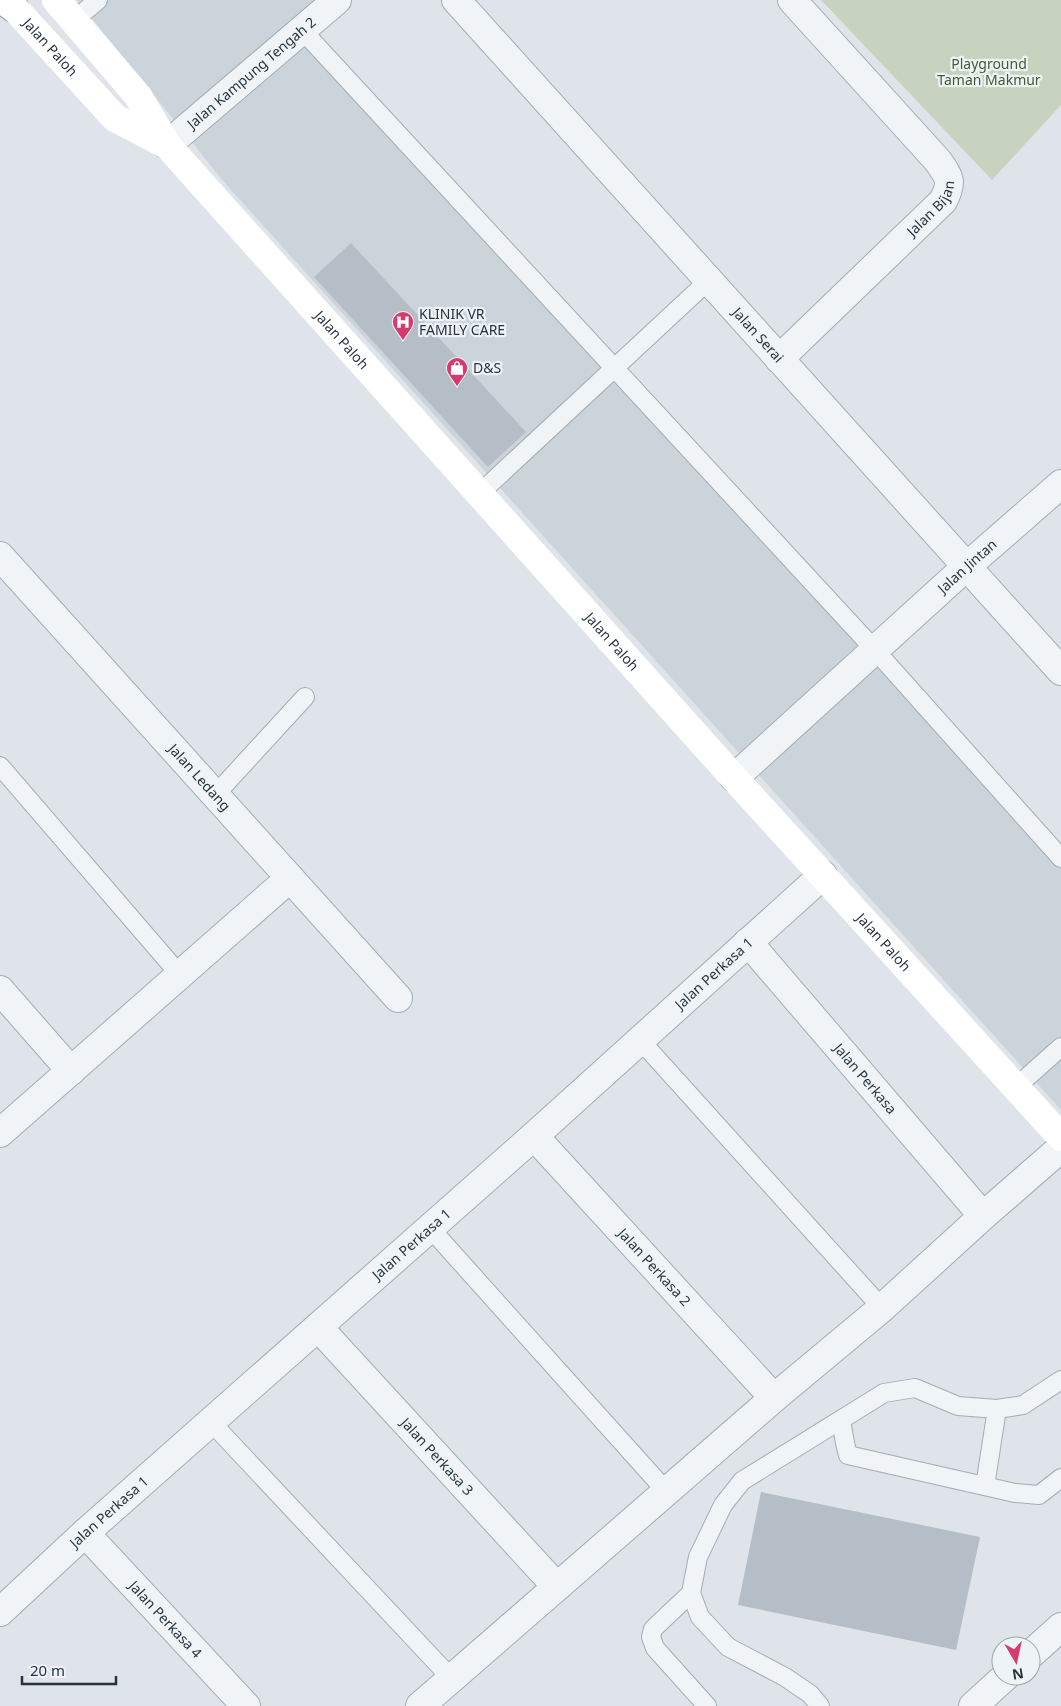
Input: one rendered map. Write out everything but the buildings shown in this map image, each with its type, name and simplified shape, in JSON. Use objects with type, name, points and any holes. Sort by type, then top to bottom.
[{"type":"main road","name":"Jalan Paloh","points":[[56,0],[138,96],[166,145],[734,778],[1061,1136]]},
{"type":"main road","name":"Jalan Paloh","points":[[8,3],[114,118],[166,145]]},
{"type":"street","name":"Jalan Kampung Tengah 2","points":[[166,145],[337,0]]},
{"type":"street","name":"Jalan Serai","points":[[456,0],[1061,671]]},
{"type":"street","name":"Jalan Bijan","points":[[779,359],[943,201],[949,190],[949,177],[938,161],[792,0]]},
{"type":"street","name":"Jalan Jintan","points":[[734,778],[966,567],[1061,484]]},
{"type":"street","name":"Jalan Ledang","points":[[0,556],[398,998]]},
{"type":"street","name":"Jalan Perkasa 1","points":[[0,1612],[85,1533],[534,1136],[823,875]]},
{"type":"street","points":[[0,1133],[290,878]]},
{"type":"street","name":"Jalan Perkasa","points":[[748,942],[983,1216]]},
{"type":"street","points":[[0,990],[71,1071]]},
{"type":"street","name":"Jalan Perkasa 2","points":[[534,1136],[774,1398]]},
{"type":"street","points":[[420,1706],[774,1398],[882,1308],[1061,1148]]},
{"type":"street","name":"Jalan Perkasa 3","points":[[318,1327],[557,1587]]},
{"type":"street","name":"Jalan Perkasa 4","points":[[85,1533],[246,1706]]},
{"type":"street","points":[[1041,1645],[1061,1627]]},
{"type":"street","points":[[973,1706],[995,1686]]},
{"type":"lane","points":[[73,21],[98,0]]},
{"type":"lane","points":[[302,30],[875,650],[1061,858]]},
{"type":"lane","points":[[480,494],[708,281]]},
{"type":"lane","points":[[215,795],[305,698]]},
{"type":"lane","points":[[0,766],[180,975]]},
{"type":"lane","points":[[640,1040],[882,1308]]},
{"type":"lane","points":[[1016,1087],[1061,1047]]},
{"type":"lane","points":[[430,1228],[666,1492]]},
{"type":"lane","points":[[820,1706],[810,1694],[786,1677],[728,1647],[700,1617],[692,1593],[698,1557],[723,1505],[742,1481],[884,1393],[915,1388],[958,1406],[997,1410],[1023,1405],[1061,1380]]},
{"type":"lane","points":[[985,1486],[997,1410]]},
{"type":"lane","points":[[841,1420],[844,1444],[848,1455],[1014,1493],[1039,1494],[1061,1478]]},
{"type":"lane","points":[[211,1422],[452,1678]]},
{"type":"lane","points":[[692,1593],[653,1629],[651,1637],[655,1648],[707,1706]]},
{"type":"shaded area","points":[[77,0],[318,0],[299,15],[1061,847],[1061,1110],[224,182]]},
{"type":"green space","name":"Playground Taman Makmur","points":[[821,0],[1061,0],[1061,105],[992,180]]},
{"type":"place","name":"KLINIK VR FAMILY CARE","points":[[403,341]]},
{"type":"place","name":"D&S","points":[[457,387]]}]
